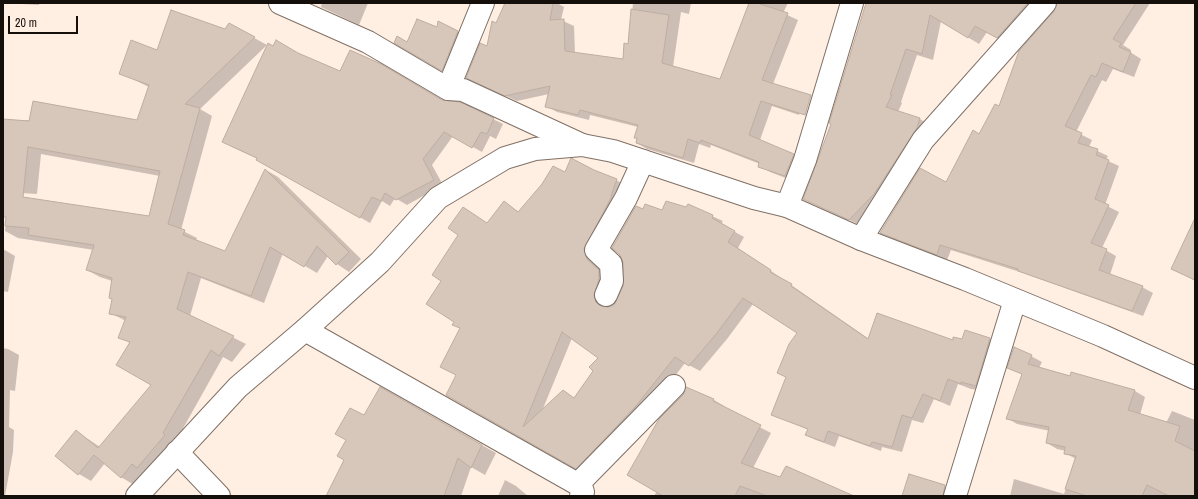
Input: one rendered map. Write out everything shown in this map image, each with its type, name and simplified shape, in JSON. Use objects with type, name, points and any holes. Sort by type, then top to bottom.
[{"type":"street","points":[[280,3],[368,42],[448,89],[463,90],[582,145],[613,151],[754,198],[787,206],[861,239],[1103,336],[1195,378]]},
{"type":"street","points":[[448,89],[483,3]]},
{"type":"street","points":[[787,206],[805,160],[852,3]]},
{"type":"street","points":[[861,239],[923,140],[1045,3]]},
{"type":"street","points":[[137,496],[238,386],[305,330],[380,262],[438,198],[505,158],[535,149],[582,145]]},
{"type":"street","points":[[606,295],[612,281],[611,264],[596,250],[626,198],[643,161]]},
{"type":"street","points":[[954,496],[1015,300]]},
{"type":"street","points":[[305,330],[580,490],[674,386]]},
{"type":"street","points":[[177,452],[218,496]]},
{"type":"building","points":[[505,3],[553,3],[550,20],[564,19],[565,51],[623,59],[624,43],[628,44],[631,9],[669,15],[662,63],[720,79],[749,3],[757,3],[788,13],[762,80],[811,95],[805,115],[761,101],[749,135],[794,154],[785,176],[758,167],[759,162],[701,140],[700,143],[688,139],[683,158],[636,143],[637,138],[634,138],[638,125],[580,110],[578,115],[545,107],[550,86],[505,96],[466,78],[480,43],[487,46],[492,21],[496,23]]},
{"type":"building","points":[[866,3],[1028,3],[997,38],[975,26],[968,38],[930,15],[922,54],[906,49],[890,95],[892,95],[886,107],[920,118],[917,128],[874,194],[849,220],[803,199],[831,124],[829,123]]},
{"type":"building","points":[[1057,3],[1136,3],[1113,39],[1121,43],[1119,47],[1131,52],[1123,72],[1102,63],[1096,77],[1091,75],[1065,126],[1082,133],[1078,143],[1098,149],[1096,155],[1109,160],[1095,199],[1109,205],[1091,243],[1107,249],[1099,270],[1143,286],[1132,311],[1018,271],[1018,269],[940,245],[937,255],[880,233],[920,168],[946,182],[973,130],[979,134],[995,104],[999,106],[1019,51],[1054,11]]},
{"type":"building","points":[[171,10],[225,29],[229,23],[255,37],[185,104],[200,108],[168,224],[185,230],[183,235],[225,251],[265,169],[349,252],[336,265],[317,246],[304,267],[270,247],[251,296],[188,272],[177,309],[234,336],[219,356],[211,350],[163,433],[165,435],[137,468],[132,464],[121,478],[94,455],[78,475],[55,456],[76,430],[98,448],[151,385],[116,365],[130,342],[118,338],[126,317],[109,314],[112,299],[109,298],[112,278],[86,270],[94,245],[28,235],[29,228],[5,226],[6,217],[3,217],[3,119],[29,121],[33,101],[137,120],[149,85],[119,74],[131,40],[157,50]],"holes":[[[28,147],[160,171],[149,216],[23,197]]]},
{"type":"building","points":[[417,19],[437,27],[438,21],[458,31],[442,71],[394,43],[397,36],[407,42]]},
{"type":"building","points":[[276,40],[298,53],[340,71],[350,50],[381,64],[442,100],[460,102],[494,118],[487,134],[481,132],[472,148],[444,132],[423,159],[434,180],[396,200],[385,193],[381,201],[372,197],[360,218],[256,160],[257,158],[222,142],[268,43],[273,46]]},
{"type":"building","points":[[571,158],[594,170],[617,179],[612,196],[584,249],[587,259],[599,270],[599,279],[594,296],[596,302],[601,306],[608,307],[614,305],[623,286],[623,263],[620,255],[612,248],[636,206],[643,209],[645,204],[662,210],[666,201],[686,207],[688,204],[713,215],[712,218],[735,231],[728,242],[771,270],[770,272],[792,284],[791,286],[868,339],[877,313],[953,340],[953,337],[962,339],[965,330],[990,338],[976,386],[961,382],[961,384],[948,379],[940,401],[923,394],[912,418],[902,415],[892,447],[872,442],[870,446],[828,431],[824,442],[805,435],[808,429],[771,415],[786,377],[777,373],[789,344],[797,333],[743,298],[717,333],[689,366],[675,357],[636,406],[576,469],[446,395],[456,375],[440,367],[460,328],[452,325],[454,322],[426,304],[441,281],[432,275],[458,235],[448,228],[463,207],[487,223],[504,201],[518,212],[542,184],[553,166],[565,172]],"holes":[[[562,332],[598,358],[589,367],[593,371],[574,398],[563,390],[523,427]]]},
{"type":"building","points":[[1195,218],[1195,280],[1171,269]]},
{"type":"building","points":[[1014,347],[1032,355],[1028,364],[1070,376],[1071,372],[1135,390],[1128,410],[1180,426],[1175,441],[1195,451],[1195,496],[1169,496],[1147,485],[1142,496],[1087,496],[1065,489],[1076,456],[1064,454],[1065,447],[1046,443],[1049,427],[1006,419],[1022,374],[1007,368]]},
{"type":"building","points":[[380,387],[482,445],[471,468],[458,458],[444,496],[326,496],[344,460],[337,456],[346,440],[335,434],[350,408],[364,415]]},
{"type":"building","points":[[686,387],[714,399],[713,401],[761,425],[741,463],[780,477],[786,466],[854,496],[767,496],[740,486],[735,496],[663,496],[627,475],[659,419],[683,395]]},
{"type":"building","points":[[909,474],[945,485],[943,496],[902,496]]}]
